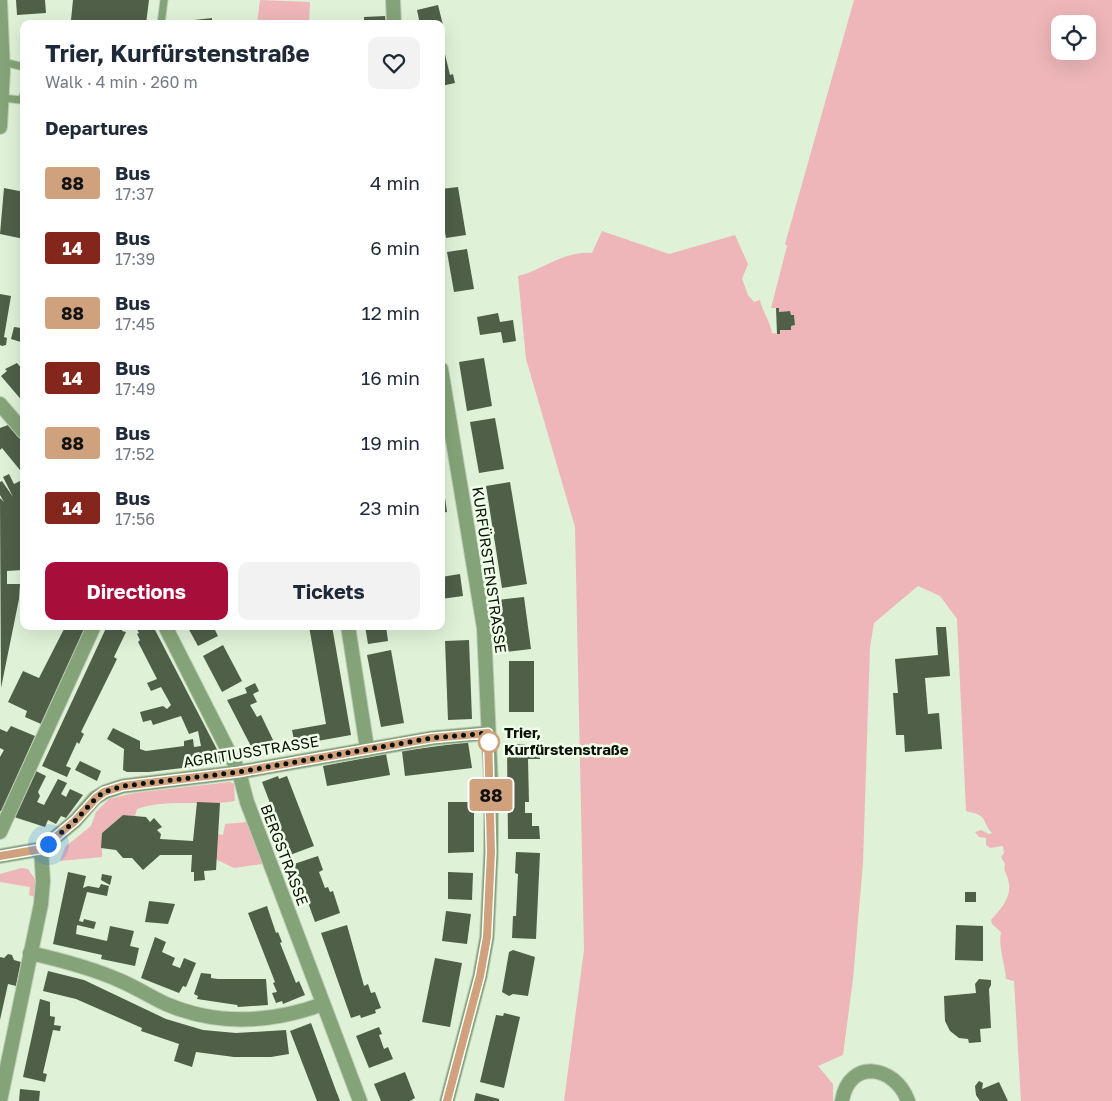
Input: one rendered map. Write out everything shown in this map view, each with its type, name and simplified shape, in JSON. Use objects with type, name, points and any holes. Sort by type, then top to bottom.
[{"type":"street","points":[[0,0],[2,62],[0,128]]},
{"type":"street","points":[[393,0],[394,20]]},
{"type":"street","name":"KURFÜRSTENSTRASSE","points":[[445,393],[484,628],[491,852],[487,937],[480,976],[447,1101]]},
{"type":"street","points":[[0,404],[20,427]]},
{"type":"street","points":[[0,832],[92,630]]},
{"type":"street","name":"BERGSTRASSE","points":[[167,630],[239,772],[247,802],[360,1101]]},
{"type":"street","points":[[349,630],[366,748]]},
{"type":"street","name":"AGRITIUSSTRASSE","points":[[41,849],[75,821],[104,792],[123,786],[239,772],[366,748],[432,738],[488,733]]},
{"type":"street","points":[[0,856],[41,849],[43,881],[42,896],[0,1101]]},
{"type":"street","points":[[30,953],[72,962],[123,982],[167,1004],[215,1018],[268,1019],[323,1004]]},
{"type":"street","points":[[842,1101],[850,1082],[860,1074],[871,1071],[882,1072],[892,1076],[903,1090],[908,1101]]},
{"type":"lane","points":[[162,20],[164,0]]},
{"type":"lane","points":[[2,62],[20,66]]},
{"type":"lane","points":[[2,98],[20,100]]},
{"type":"shaded area","points":[[260,0],[310,2],[309,20],[258,20]]},
{"type":"shaded area","points":[[854,0],[1112,0],[1112,1101],[1021,1101],[1014,981],[1006,979],[1000,944],[1001,932],[992,924],[991,920],[1003,906],[1009,891],[1005,864],[1001,857],[1004,853],[1003,846],[990,848],[986,845],[986,838],[979,837],[975,832],[981,830],[989,834],[992,833],[982,817],[966,811],[957,619],[940,596],[918,586],[874,623],[870,647],[863,863],[853,979],[843,1055],[818,1066],[833,1084],[833,1101],[564,1101],[584,950],[575,527],[526,359],[518,276],[563,257],[573,254],[592,253],[602,231],[669,254],[735,235],[748,264],[742,279],[748,295],[754,302],[760,300],[772,333],[780,334],[780,330],[791,330],[791,326],[795,325],[794,315],[791,315],[790,311],[779,312],[779,308],[771,308],[787,246],[785,244]]},
{"type":"shaded area","points":[[230,782],[234,784],[235,801],[222,803],[174,803],[137,809],[135,816],[123,815],[102,833],[102,857],[60,861],[65,847],[91,826],[96,812],[109,799],[134,793]]},
{"type":"shaded area","points":[[247,822],[262,864],[234,868],[215,859],[218,834],[223,835],[225,824]]},
{"type":"shaded area","points":[[21,868],[28,869],[35,879],[35,897],[29,895],[30,887],[0,882],[0,874]]},
{"type":"building","points":[[16,0],[45,0],[46,13],[17,15]]},
{"type":"building","points":[[73,0],[149,0],[146,20],[71,20]]},
{"type":"building","points":[[438,5],[442,20],[419,20],[417,10]]},
{"type":"building","points":[[385,16],[386,20],[364,20],[364,17]]},
{"type":"building","points":[[212,18],[212,20],[194,20]]},
{"type":"building","points":[[445,54],[450,75],[453,74],[455,83],[445,85]]},
{"type":"building","points":[[458,187],[466,235],[446,238],[445,189]]},
{"type":"building","points":[[4,188],[20,191],[20,238],[0,234]]},
{"type":"building","points":[[467,249],[474,289],[454,292],[447,252]]},
{"type":"building","points":[[0,294],[11,296],[4,337],[7,338],[6,345],[2,346],[0,345]]},
{"type":"building","points":[[776,308],[779,308],[779,312],[790,311],[791,315],[794,315],[795,325],[791,326],[791,330],[780,330],[780,334],[777,334]]},
{"type":"building","points":[[498,313],[500,322],[513,320],[516,341],[503,343],[501,332],[480,335],[477,317]]},
{"type":"building","points":[[14,327],[20,328],[20,342],[11,339]]},
{"type":"building","points":[[484,358],[492,406],[467,411],[459,362]]},
{"type":"building","points":[[17,363],[20,366],[20,398],[1,376],[7,371],[5,369]]},
{"type":"building","points":[[495,418],[504,469],[479,473],[470,422]]},
{"type":"building","points":[[8,425],[20,437],[20,470],[2,448],[0,450],[0,428]]},
{"type":"building","points":[[9,474],[14,484],[20,481],[20,570],[7,571],[7,584],[20,584],[19,599],[1,688],[0,498],[4,502],[0,495],[0,482],[2,481],[13,497],[3,477]]},
{"type":"building","points":[[510,482],[527,584],[502,588],[486,486]]},
{"type":"building","points":[[460,574],[463,596],[445,598],[445,576]]},
{"type":"building","points":[[524,597],[531,649],[505,652],[498,600]]},
{"type":"building","points":[[936,627],[946,627],[950,676],[925,678],[928,714],[939,713],[942,749],[905,752],[904,735],[896,735],[893,693],[898,693],[895,659],[938,655]]},
{"type":"building","points":[[63,630],[84,630],[41,724],[25,717],[27,711],[8,702],[23,671],[39,678]]},
{"type":"building","points":[[105,630],[122,630],[126,632],[114,657],[117,659],[81,732],[84,734],[79,744],[77,742],[66,766],[71,768],[67,777],[42,766]]},
{"type":"building","points":[[137,630],[155,630],[224,763],[149,772],[127,772],[123,770],[124,749],[107,739],[113,728],[140,741],[140,749],[146,751],[184,746],[184,741],[193,739],[194,747],[201,746],[198,731],[189,734],[181,716],[153,725],[151,720],[143,722],[140,712],[163,706],[167,709],[171,705],[161,687],[151,691],[147,683],[157,679],[138,642],[140,640],[137,634],[139,633]]},
{"type":"building","points":[[189,630],[215,630],[218,636],[198,646]]},
{"type":"building","points":[[310,630],[333,630],[351,735],[295,745],[292,730],[326,724]]},
{"type":"building","points":[[366,630],[387,630],[388,641],[368,644]]},
{"type":"building","points":[[469,640],[472,719],[448,720],[445,641]]},
{"type":"building","points":[[223,645],[242,681],[222,692],[203,656]]},
{"type":"building","points":[[391,650],[404,723],[381,727],[367,655]]},
{"type":"building","points":[[509,661],[534,661],[534,712],[509,712]]},
{"type":"building","points":[[255,683],[259,691],[253,694],[257,702],[250,705],[257,717],[261,715],[274,742],[254,752],[227,700],[247,693],[245,688]]},
{"type":"building","points":[[11,726],[35,736],[2,811],[0,811],[0,757],[4,750],[0,748],[0,729],[7,732]]},
{"type":"building","points":[[468,742],[472,768],[405,776],[402,751]]},
{"type":"building","points":[[516,744],[525,744],[525,748],[540,748],[540,759],[528,759],[529,802],[525,802],[525,813],[532,813],[532,826],[539,826],[540,839],[508,839],[507,748],[516,748]]},
{"type":"building","points":[[386,754],[390,775],[327,786],[323,766]]},
{"type":"building","points":[[80,761],[101,771],[97,781],[75,770]]},
{"type":"building","points":[[34,770],[46,776],[38,792],[40,796],[37,802],[44,805],[58,779],[67,783],[61,794],[66,797],[70,789],[83,795],[66,818],[61,816],[56,824],[48,820],[45,827],[14,817]]},
{"type":"building","points":[[278,776],[279,779],[287,776],[314,846],[290,855],[262,782]]},
{"type":"building","points":[[197,802],[220,803],[216,870],[204,871],[205,880],[194,881],[194,872],[191,872],[192,855],[160,855],[143,870],[132,858],[123,858],[116,850],[101,848],[102,833],[123,815],[146,817],[150,822],[154,818],[162,827],[157,830],[161,834],[160,839],[193,841]]},
{"type":"building","points":[[448,802],[474,802],[474,852],[448,853]]},
{"type":"building","points":[[516,852],[540,853],[536,939],[512,938],[513,916],[516,916],[518,874],[515,873]]},
{"type":"building","points":[[318,856],[323,870],[319,872],[325,888],[328,887],[330,892],[333,891],[340,913],[315,922],[294,864]]},
{"type":"building","points":[[68,872],[86,876],[83,888],[88,886],[99,888],[101,884],[109,886],[107,896],[87,892],[79,921],[83,922],[84,919],[96,922],[94,929],[77,925],[76,934],[107,941],[110,926],[134,931],[130,946],[139,948],[135,966],[101,959],[102,955],[53,944]]},
{"type":"building","points":[[448,872],[473,873],[472,900],[448,899]]},
{"type":"building","points":[[102,874],[112,876],[110,885],[101,880]]},
{"type":"building","points":[[965,892],[976,892],[976,902],[965,902]]},
{"type":"building","points":[[149,901],[175,904],[168,924],[145,922]]},
{"type":"building","points":[[267,906],[296,983],[299,981],[305,995],[283,1004],[282,1001],[276,1003],[272,993],[277,992],[273,983],[275,982],[248,913]]},
{"type":"building","points":[[446,911],[471,914],[467,944],[442,941]]},
{"type":"building","points":[[347,925],[364,986],[368,984],[371,993],[375,992],[381,1008],[375,1010],[376,1013],[361,1018],[360,1015],[351,1018],[321,933]]},
{"type":"building","points":[[956,925],[983,926],[983,961],[955,960]]},
{"type":"building","points":[[155,937],[166,942],[162,952],[175,958],[172,965],[180,968],[184,958],[196,963],[186,987],[183,986],[179,993],[141,978]]},
{"type":"building","points":[[513,950],[535,957],[528,996],[513,994],[509,996],[502,992],[509,952]]},
{"type":"building","points":[[8,954],[12,955],[14,960],[21,962],[16,986],[8,984],[0,1020],[0,957],[4,958]]},
{"type":"building","points":[[435,958],[462,963],[450,1027],[422,1022]]},
{"type":"building","points":[[48,971],[84,980],[166,1019],[203,1030],[236,1033],[286,1030],[289,1054],[271,1057],[234,1057],[196,1052],[192,1067],[174,1061],[179,1044],[141,1031],[142,1028],[76,999],[43,991]]},
{"type":"building","points":[[201,973],[211,974],[211,978],[218,979],[266,979],[268,1005],[238,1007],[237,1005],[197,999],[198,996],[194,994]]},
{"type":"building","points":[[979,979],[991,980],[989,989],[991,1028],[980,1029],[981,1042],[969,1043],[968,1039],[959,1038],[950,1031],[945,1021],[944,996],[976,993],[975,984]]},
{"type":"building","points":[[40,999],[50,1002],[50,1016],[55,1017],[54,1025],[61,1026],[60,1031],[53,1030],[43,1073],[47,1074],[45,1082],[23,1077]]},
{"type":"building","points":[[504,1013],[520,1017],[504,1088],[480,1082],[496,1015],[503,1016]]},
{"type":"building","points":[[311,1023],[340,1101],[317,1101],[290,1031]]},
{"type":"building","points":[[379,1027],[382,1034],[379,1035],[384,1049],[388,1047],[393,1059],[369,1068],[356,1036]]},
{"type":"building","points":[[405,1072],[415,1098],[410,1101],[381,1101],[374,1084]]},
{"type":"building","points":[[979,1081],[983,1083],[982,1089],[999,1082],[1008,1101],[980,1101],[976,1095],[975,1086]]},
{"type":"building","points":[[20,1089],[40,1091],[39,1101],[19,1101]]},
{"type":"building","points":[[476,1093],[499,1099],[499,1101],[474,1101]]},
{"type":"bus line","name":"88","points":[[0,856],[41,849],[75,821],[96,798],[104,792],[123,786],[239,772],[388,744],[488,733],[491,852],[487,937],[480,976],[447,1101]]},
{"type":"place","name":"Trier, Kurfürstenstraße","points":[[489,742]]},
{"type":"route","points":[[48,844],[75,821],[96,798],[104,792],[123,786],[239,772],[388,744],[432,738],[488,733],[489,742]]}]
